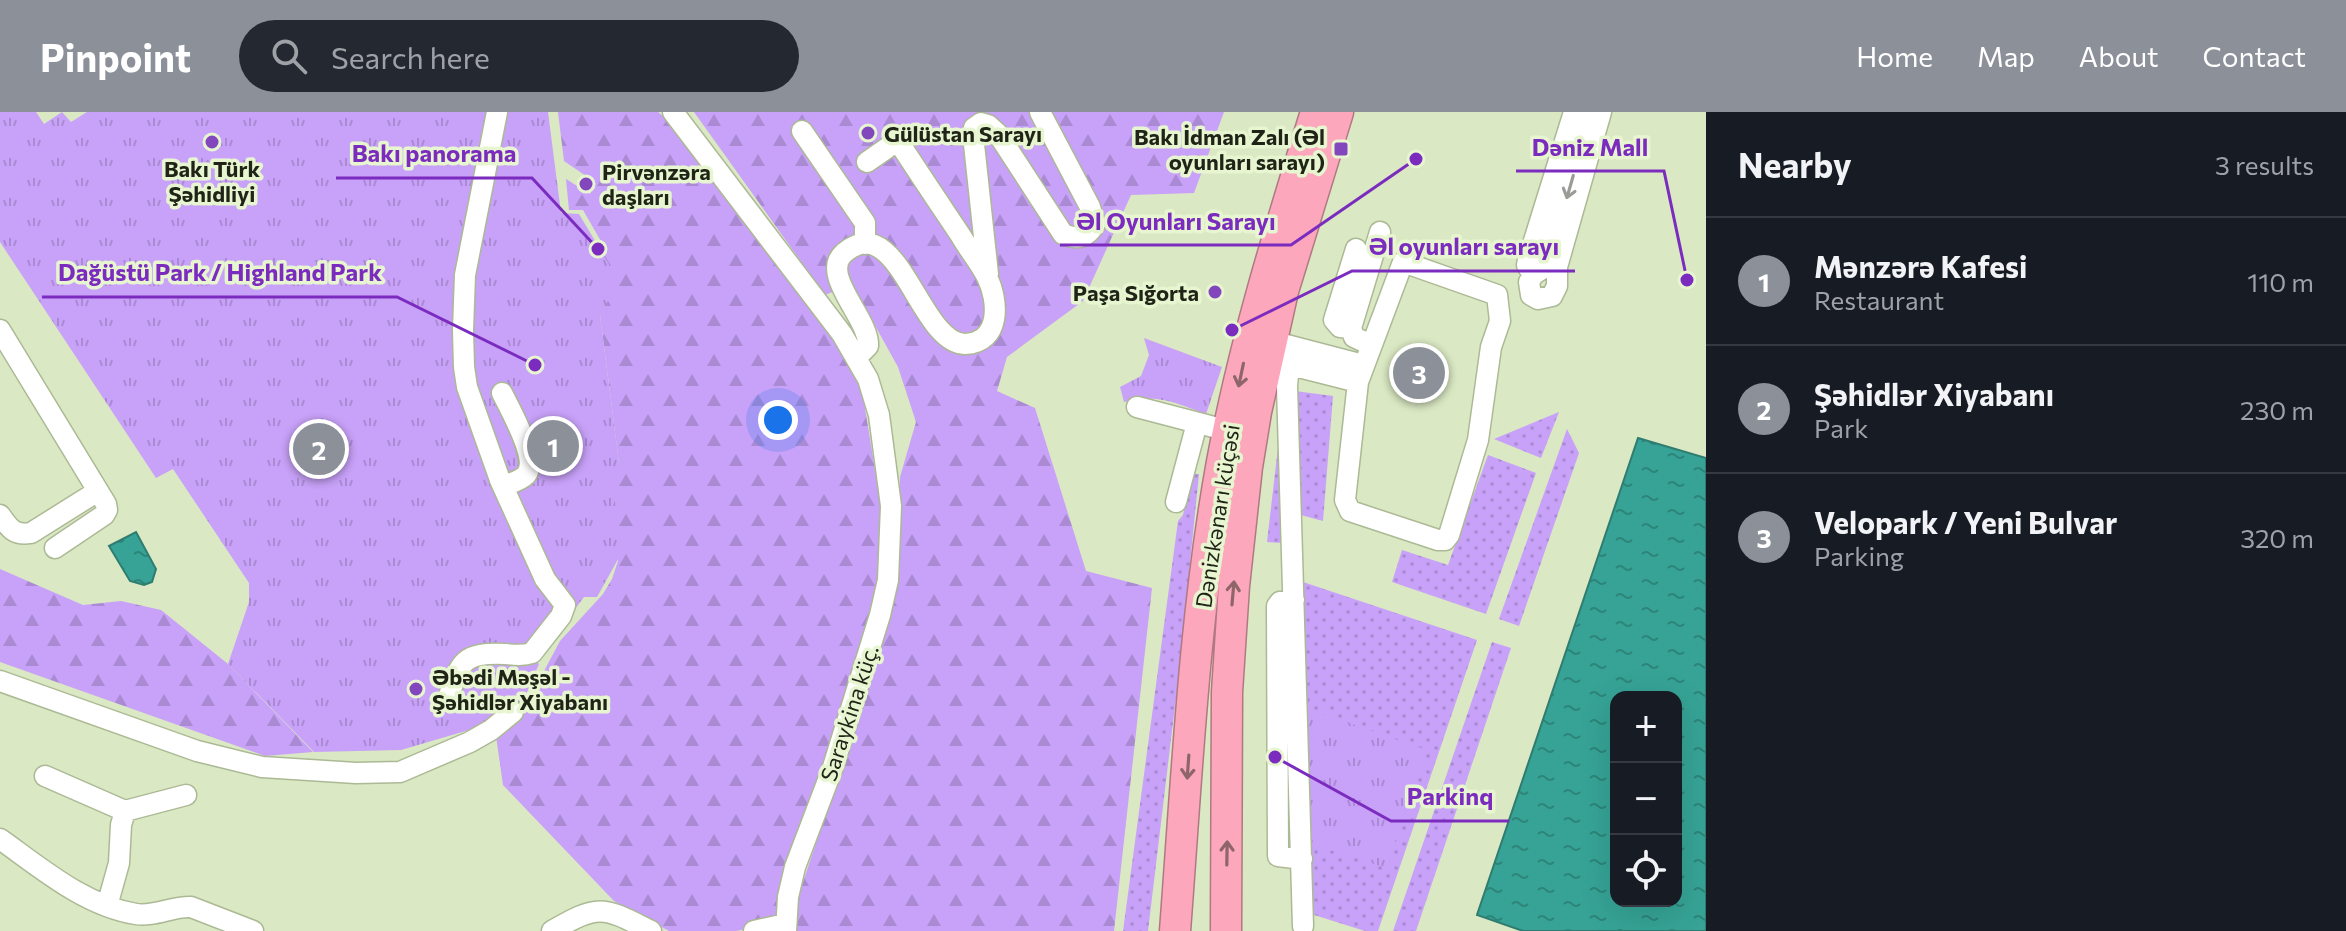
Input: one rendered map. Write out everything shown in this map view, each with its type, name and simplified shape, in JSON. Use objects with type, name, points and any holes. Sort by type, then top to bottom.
[{"type":"highway","name":"Dənizkənarı küçəsi","points":[[1175,931],[1195,675],[1217,499],[1229,431],[1263,285],[1316,112]]},
{"type":"highway","name":"Dənizkənarı küçəsi","points":[[1226,931],[1227,692],[1247,467],[1276,355],[1283,291],[1338,112]]},
{"type":"street","points":[[448,699],[460,665],[467,658],[489,653],[524,656],[532,653],[565,605],[545,579],[503,486],[467,387],[463,330],[465,275],[497,112]]},
{"type":"street","points":[[673,112],[857,357],[868,346],[867,331],[837,279],[837,268],[839,258],[845,252],[865,244],[882,248],[893,259],[947,338],[962,344],[979,342],[989,334],[996,311],[988,279],[973,135],[978,117],[998,134],[1063,234],[1074,238],[1084,237],[1095,224],[1090,207],[1040,112]]},
{"type":"street","points":[[1514,262],[1562,112]]},
{"type":"street","points":[[1533,275],[1527,265],[1528,260],[1574,112]]},
{"type":"street","points":[[1591,112],[1548,265],[1533,275],[1529,282],[1531,295],[1538,299],[1552,296],[1557,286],[1557,267],[1601,112]]},
{"type":"street","points":[[802,131],[865,223],[865,244]]},
{"type":"street","points":[[867,162],[890,146],[900,144],[988,279]]},
{"type":"street","points":[[1371,345],[1354,337],[1351,328],[1380,232]]},
{"type":"street","points":[[1351,328],[1340,327],[1334,320],[1356,249]]},
{"type":"street","points":[[1403,262],[1497,295],[1500,321],[1491,347],[1478,440],[1445,540],[1350,511],[1346,506],[1360,373],[1403,262]]},
{"type":"street","points":[[0,330],[106,504],[104,515],[55,548]]},
{"type":"street","points":[[1276,355],[1360,373]]},
{"type":"street","points":[[1276,355],[1360,373]]},
{"type":"street","points":[[1276,355],[1287,386],[1303,926]]},
{"type":"street","name":"Saraykina küç.","points":[[786,928],[788,897],[795,867],[833,767],[883,605],[890,562],[887,467],[874,396],[857,357]]},
{"type":"street","points":[[502,393],[525,443],[530,462],[528,472],[522,478],[503,486]]},
{"type":"street","points":[[1137,407],[1229,431]]},
{"type":"street","points":[[1176,502],[1197,423]]},
{"type":"street","points":[[0,515],[13,532],[19,535],[31,533],[98,491]]},
{"type":"street","points":[[0,681],[197,751],[262,767],[356,773],[400,772],[470,742],[513,712]]},
{"type":"street","points":[[45,776],[125,811],[186,795]]},
{"type":"street","points":[[107,906],[119,863],[125,811]]},
{"type":"street","points":[[0,839],[70,887],[107,906],[139,915],[191,907],[253,931]]},
{"type":"street","points":[[552,931],[584,912],[598,911],[621,916],[651,931]]},
{"type":"street","points":[[754,931],[786,928]]},
{"type":"green space","points":[[0,112],[36,112],[44,124],[62,112],[71,122],[87,112],[548,112],[561,213],[579,214],[619,281],[600,315],[619,463],[612,480],[622,552],[597,597],[584,597],[536,661],[539,664],[524,699],[486,725],[401,750],[314,752],[228,664],[249,602],[249,583],[173,469],[156,478],[0,242]]},
{"type":"green space","points":[[558,112],[658,112],[677,128],[836,343],[861,384],[881,506],[879,584],[777,923],[736,931],[669,931],[614,901],[503,785],[496,736],[527,703],[560,641],[603,594],[618,561],[606,481],[619,463],[600,315],[605,265],[602,243],[583,210],[569,210],[566,179],[590,194],[595,182],[564,161]]},
{"type":"green space","points":[[694,112],[1224,112],[1194,193],[1131,195],[1083,301],[1007,357],[997,391],[1035,408],[1086,571],[1152,588],[1114,931],[796,931],[799,894],[868,688],[895,589],[900,535],[900,477],[916,422],[898,367],[852,284],[825,295]]},
{"type":"green space","points":[[1144,338],[1222,367],[1206,414],[1157,399],[1124,402],[1120,387],[1141,376],[1149,355]]},
{"type":"green space","points":[[1295,391],[1333,396],[1323,521],[1297,514]]},
{"type":"green space","points":[[1559,412],[1541,458],[1494,439]]},
{"type":"green space","points":[[1282,413],[1284,543],[1267,542]]},
{"type":"green space","points":[[1567,429],[1579,453],[1519,626],[1499,619]]},
{"type":"green space","points":[[1488,455],[1536,473],[1486,614],[1392,582],[1402,550],[1448,565]]},
{"type":"green space","points":[[1192,474],[1199,474],[1148,931],[1123,931],[1178,521],[1183,515]]},
{"type":"green space","points":[[0,569],[83,605],[121,601],[161,610],[228,664],[313,752],[265,756],[0,662]]},
{"type":"green space","points":[[1300,581],[1477,640],[1378,931],[1365,931],[1311,914]]},
{"type":"green space","points":[[1492,642],[1511,648],[1416,931],[1393,931]]},
{"type":"green space","points":[[1303,707],[1427,750],[1387,868],[1308,843]]},
{"type":"water","points":[[1638,438],[1706,458],[1706,931],[1523,931],[1477,915]]},
{"type":"water","points":[[136,532],[156,569],[152,582],[144,585],[130,581],[109,546]]},
{"type":"place","name":"Gülüstan Sarayı","points":[[868,133]]},
{"type":"place","name":"Bakı Türk Şəhidliyi","points":[[212,142]]},
{"type":"place","name":"Bakı İdman Zalı (Əl oyunları sarayı)","points":[[1341,149]]},
{"type":"place","name":"Əl Oyunları Sarayı","points":[[1416,159]]},
{"type":"place","name":"Pirvənzəra daşları","points":[[586,184]]},
{"type":"place","name":"Bakı panorama","points":[[598,249]]},
{"type":"place","name":"Dəniz Mall","points":[[1687,280]]},
{"type":"place","name":"Paşa Sığorta","points":[[1215,292]]},
{"type":"place","name":"Əl oyunları sarayı","points":[[1232,330]]},
{"type":"place","name":"Dağüstü Park / Highland Park","points":[[535,365]]},
{"type":"place","name":"Velopark / Yeni Bulvar","points":[[1419,373]]},
{"type":"place","name":"Mənzərə Kafesi","points":[[553,446]]},
{"type":"place","name":"Şəhidlər Xiyabanı","points":[[319,449]]},
{"type":"place","name":"Əbədi Məşəl - Şəhidlər Xiyabanı","points":[[416,689]]},
{"type":"place","name":"Parkinq","points":[[1275,757]]}]
